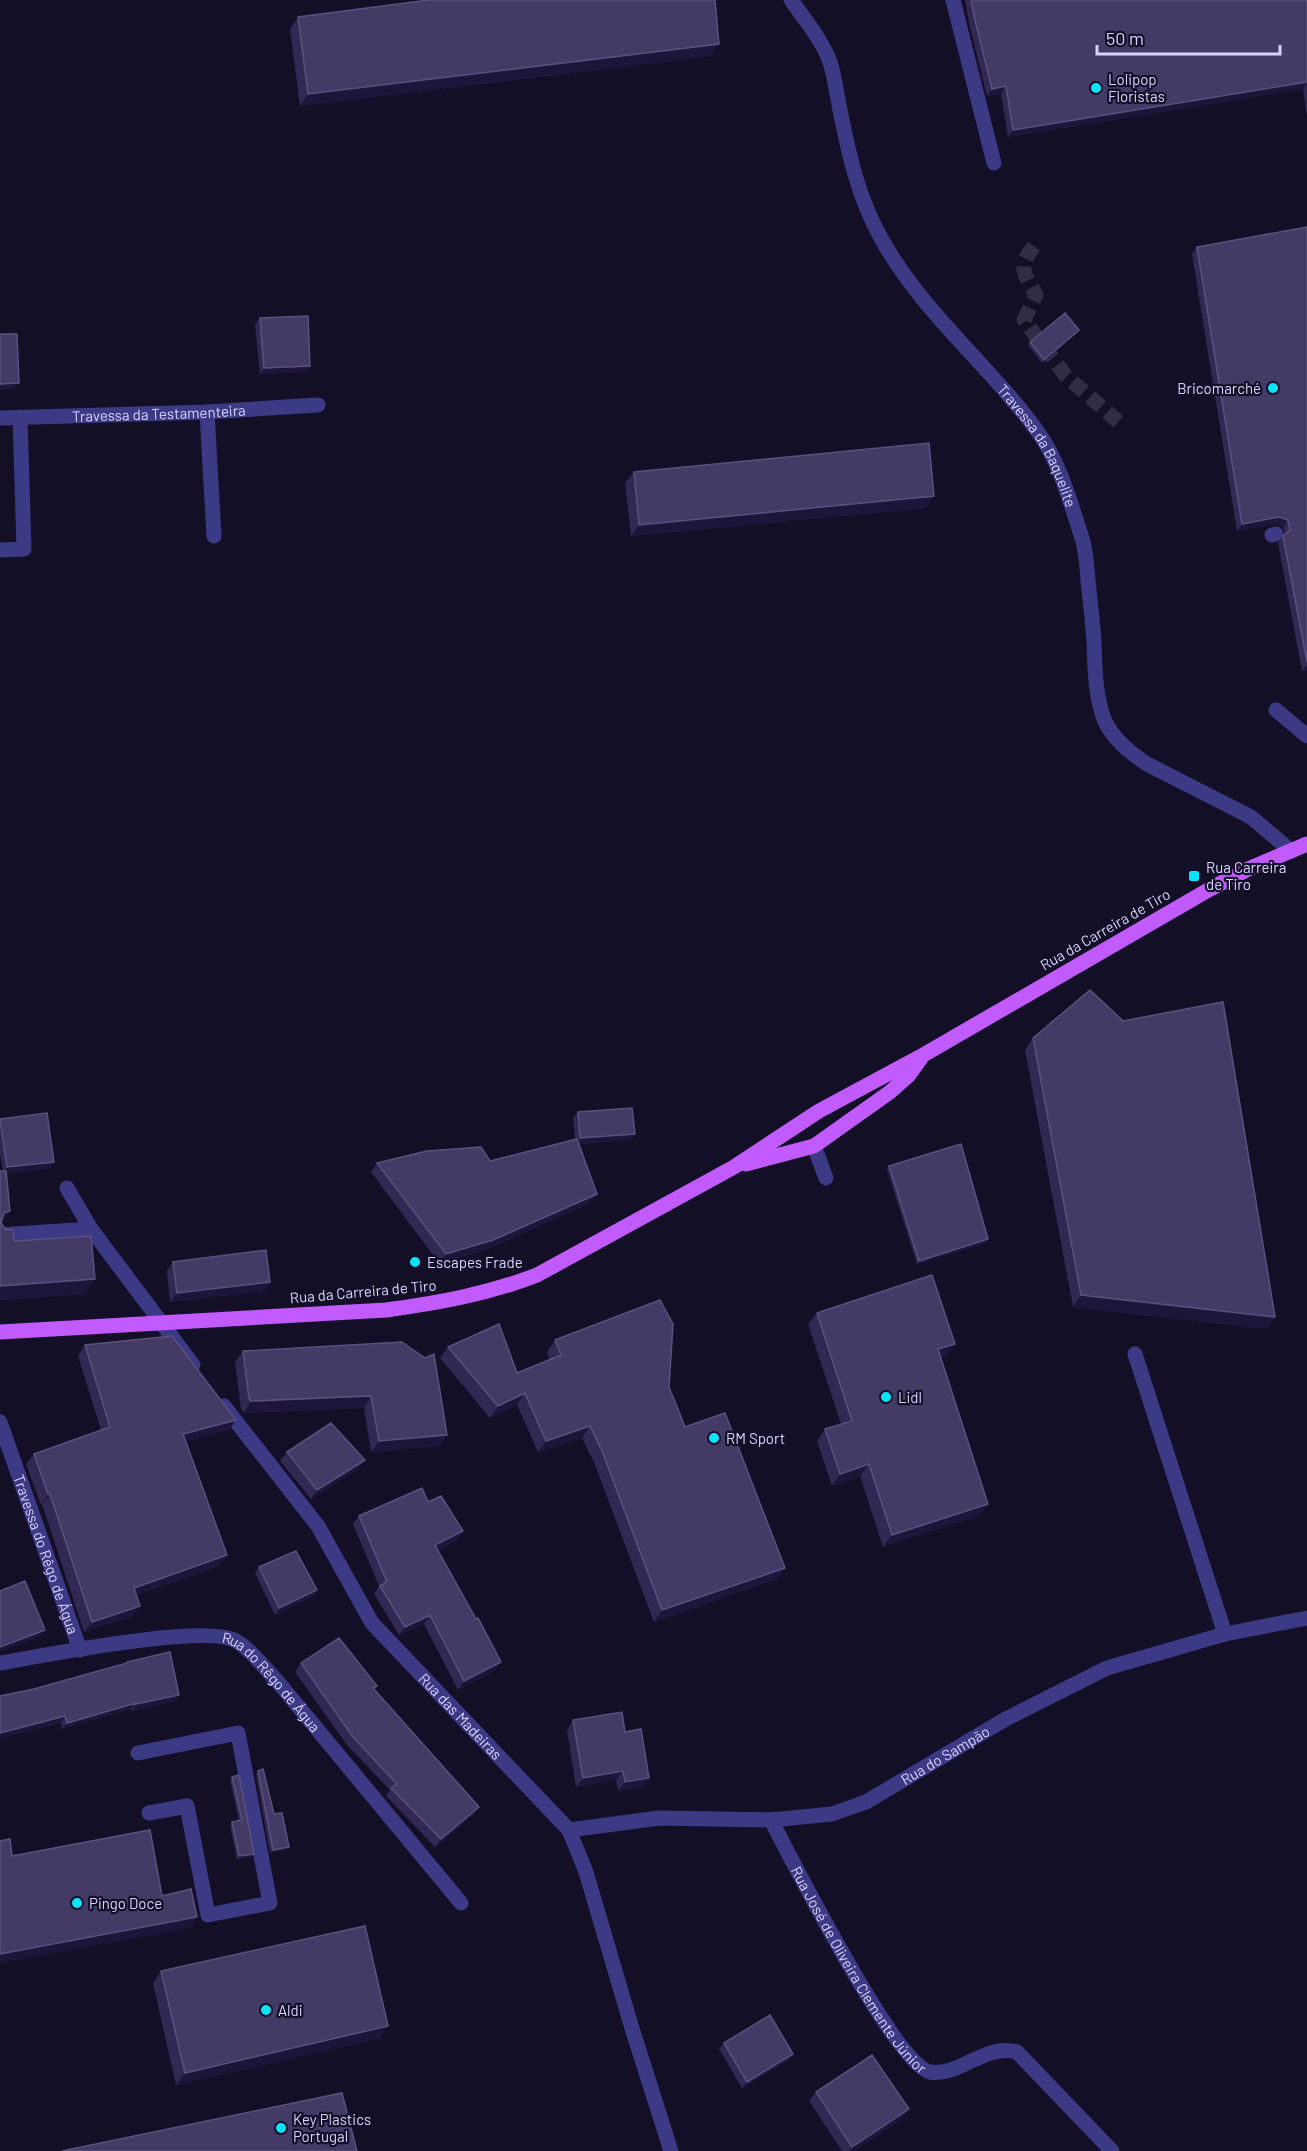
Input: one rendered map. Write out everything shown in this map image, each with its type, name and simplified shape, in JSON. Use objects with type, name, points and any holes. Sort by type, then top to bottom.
[{"type":"main road","name":"Rua da Carreira de Tiro","points":[[0,1332],[386,1310],[471,1297],[537,1275],[734,1167],[819,1111],[925,1054],[1210,889],[1246,870],[1307,844]]},
{"type":"main road","name":"Rua da Carreira de Tiro","points":[[734,1167],[814,1146],[890,1092],[908,1076],[925,1054]]},
{"type":"main road","points":[[814,1146],[811,1132],[819,1111]]},
{"type":"street","name":"Travessa da Baquelite","points":[[791,0],[819,39],[830,64],[855,177],[865,210],[882,241],[898,266],[944,326],[1003,390],[1041,436],[1068,495],[1083,539],[1097,693],[1105,721],[1119,742],[1133,755],[1251,817],[1290,851]]},
{"type":"street","points":[[953,0],[994,163]]},
{"type":"street","name":"Travessa da Testamenteira","points":[[0,418],[207,412],[318,405]]},
{"type":"street","points":[[207,412],[214,536]]},
{"type":"street","points":[[0,550],[24,549],[20,417]]},
{"type":"street","points":[[1276,710],[1307,736]]},
{"type":"street","points":[[814,1146],[826,1178]]},
{"type":"street","points":[[67,1188],[91,1229],[202,1377]]},
{"type":"street","points":[[0,1235],[91,1229]]},
{"type":"street","points":[[1135,1354],[1225,1634]]},
{"type":"street","name":"Rua das Madeiras","points":[[216,1395],[318,1526],[372,1623],[569,1830],[586,1872],[671,2151]]},
{"type":"street","name":"Travessa do Rêgo de Água","points":[[0,1422],[80,1650]]},
{"type":"street","name":"Rua do Sampão","points":[[569,1830],[659,1818],[771,1820],[832,1814],[866,1802],[1004,1720],[1107,1668],[1225,1634],[1307,1618]]},
{"type":"street","name":"Rua do Rêgo de Água","points":[[0,1663],[171,1636],[213,1635],[234,1639],[248,1650],[278,1682],[461,1903]]},
{"type":"street","points":[[138,1753],[238,1733],[270,1903],[208,1915],[187,1806],[149,1813]]},
{"type":"street","name":"Rua José de Oliveira Clemente Júnior","points":[[771,1820],[830,1934],[912,2061],[930,2072],[948,2070],[996,2050],[1007,2049],[1017,2052],[1112,2151]]},
{"type":"building","points":[[429,0],[715,0],[719,44],[308,94],[298,17]]},
{"type":"building","points":[[971,0],[1307,0],[1307,82],[1013,130],[1006,86],[992,89]]},
{"type":"building","points":[[1307,227],[1307,662],[1283,536],[1290,530],[1288,520],[1279,517],[1242,524],[1197,247]]},
{"type":"building","points":[[1065,313],[1079,330],[1044,360],[1030,342]]},
{"type":"building","points":[[308,316],[310,366],[264,368],[260,318]]},
{"type":"building","points":[[0,334],[17,334],[19,383],[0,384]]},
{"type":"building","points":[[929,443],[934,496],[639,525],[634,472]]},
{"type":"building","points":[[1090,990],[1123,1021],[1223,1002],[1275,1317],[1081,1295],[1033,1038]]},
{"type":"building","points":[[632,1108],[635,1134],[580,1138],[578,1112]]},
{"type":"building","points":[[47,1113],[54,1162],[7,1167],[0,1119]]},
{"type":"building","points":[[577,1139],[597,1194],[493,1240],[446,1254],[377,1163],[427,1151],[481,1147],[490,1161]]},
{"type":"building","points":[[961,1144],[988,1239],[919,1261],[889,1166]]},
{"type":"building","points":[[0,1171],[6,1171],[10,1211],[4,1213],[1,1222],[5,1229],[13,1230],[14,1241],[91,1236],[95,1279],[0,1286]]},
{"type":"building","points":[[266,1250],[270,1282],[177,1293],[173,1262]]},
{"type":"building","name":"Lidl","points":[[932,1275],[955,1344],[938,1349],[988,1504],[892,1535],[869,1464],[840,1474],[825,1429],[852,1421],[817,1313]]},
{"type":"building","points":[[660,1300],[673,1324],[669,1387],[685,1427],[725,1413],[785,1568],[662,1610],[602,1451],[590,1426],[546,1441],[525,1393],[498,1406],[448,1347],[499,1324],[517,1373],[561,1355],[555,1340]]},
{"type":"building","points":[[172,1336],[236,1420],[183,1434],[227,1555],[134,1588],[140,1606],[92,1622],[50,1494],[48,1494],[34,1454],[110,1427],[85,1345]]},
{"type":"building","points":[[402,1342],[425,1358],[434,1354],[447,1435],[379,1441],[371,1396],[251,1401],[249,1398],[243,1351]]},
{"type":"building","points":[[331,1423],[365,1460],[317,1490],[287,1452]]},
{"type":"building","points":[[422,1488],[428,1502],[441,1496],[463,1531],[435,1545],[501,1662],[464,1681],[430,1615],[405,1627],[380,1586],[387,1582],[359,1516]]},
{"type":"building","points":[[296,1551],[317,1590],[279,1608],[259,1567]]},
{"type":"building","points":[[25,1581],[45,1630],[0,1647],[0,1591]]},
{"type":"building","points":[[339,1638],[377,1686],[373,1688],[479,1807],[441,1839],[391,1788],[397,1784],[353,1737],[301,1663]]},
{"type":"building","points":[[170,1652],[179,1695],[136,1703],[67,1723],[65,1716],[0,1733],[0,1696]]},
{"type":"building","points":[[622,1712],[625,1732],[641,1729],[649,1778],[625,1782],[623,1771],[583,1778],[573,1720]]},
{"type":"building","points":[[263,1769],[274,1814],[282,1813],[289,1847],[273,1850],[258,1771]]},
{"type":"building","points":[[239,1775],[254,1854],[239,1856],[232,1822],[242,1820],[232,1777]]},
{"type":"building","name":"Pingo Doce","points":[[150,1830],[162,1896],[191,1889],[197,1917],[0,1954],[0,1841],[10,1839],[12,1856]]},
{"type":"building","name":"Aldi","points":[[365,1926],[388,2026],[185,2073],[161,1971]]},
{"type":"building","points":[[770,2015],[793,2054],[747,2082],[724,2043]]},
{"type":"building","points":[[872,2055],[909,2109],[852,2147],[816,2092]]},
{"type":"building","name":"Key Plastics Portugal","points":[[342,2093],[357,2151],[62,2151]]},
{"type":"tunnel","points":[[1034,246],[1025,260],[1024,270],[1036,295],[1024,320],[1066,376],[1122,425]]},
{"type":"place","name":"Lolipop Floristas","points":[[1096,88]]},
{"type":"place","name":"Bricomarché","points":[[1273,388]]},
{"type":"place","name":"Rua Carreira de Tiro","points":[[1194,876]]},
{"type":"place","name":"Escapes Frade","points":[[415,1262]]},
{"type":"place","name":"Lidl","points":[[886,1397]]},
{"type":"place","name":"RM Sport","points":[[714,1438]]},
{"type":"place","name":"Pingo Doce","points":[[77,1903]]},
{"type":"place","name":"Aldi","points":[[266,2010]]},
{"type":"place","name":"Key Plastics Portugal","points":[[281,2128]]}]
